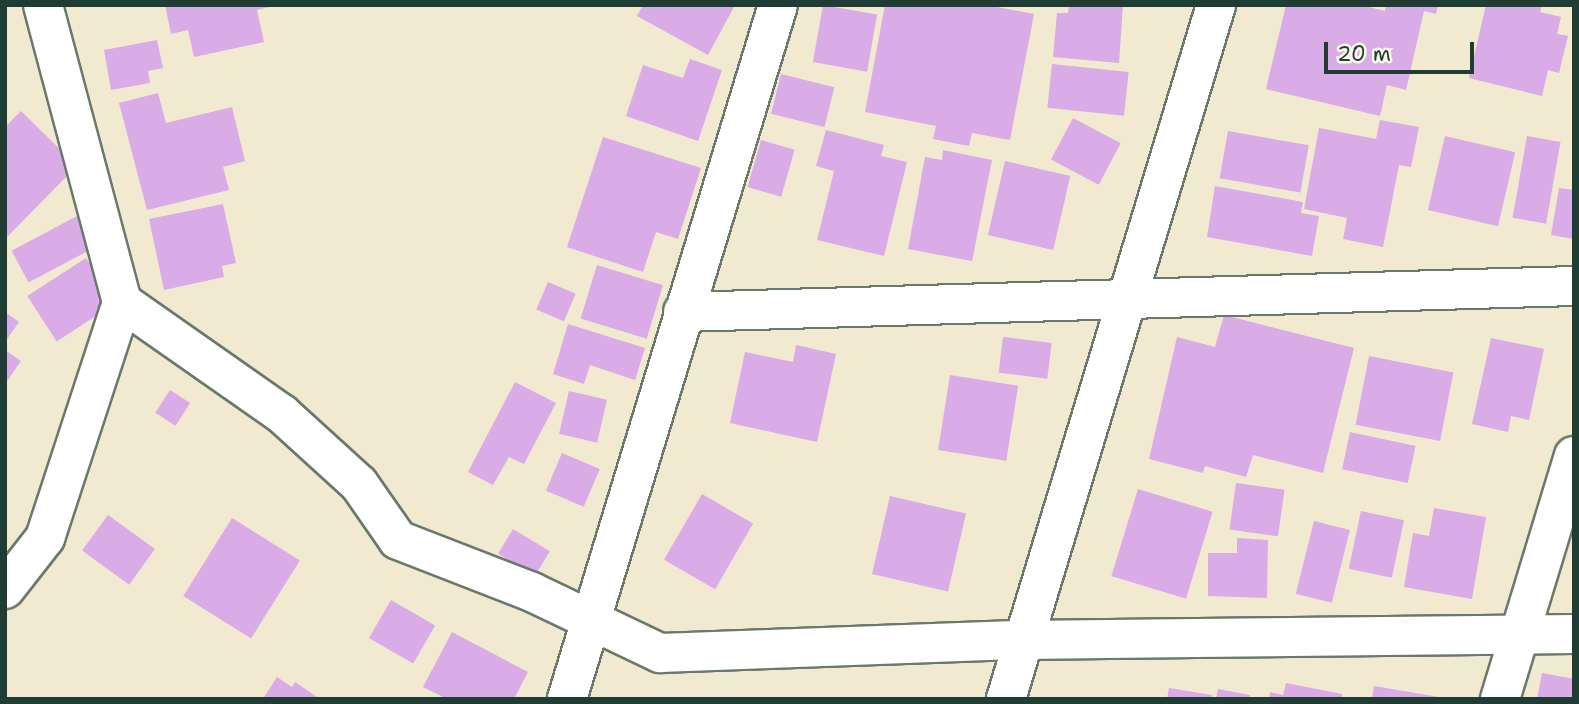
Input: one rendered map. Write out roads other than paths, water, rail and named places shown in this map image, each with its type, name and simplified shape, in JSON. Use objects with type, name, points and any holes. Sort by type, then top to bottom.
[{"type":"street","points":[[5,589],[45,538],[121,302],[43,5]]},
{"type":"street","points":[[567,699],[592,624],[683,312],[778,5]]},
{"type":"street","points":[[1006,699],[1129,300],[1216,5]]},
{"type":"street","points":[[683,312],[1574,286]]},
{"type":"street","points":[[121,302],[282,414],[359,485],[398,540],[532,592],[592,624],[660,653],[1022,640],[1520,632],[1574,634]]},
{"type":"street","points":[[1500,699],[1574,456]]}]
